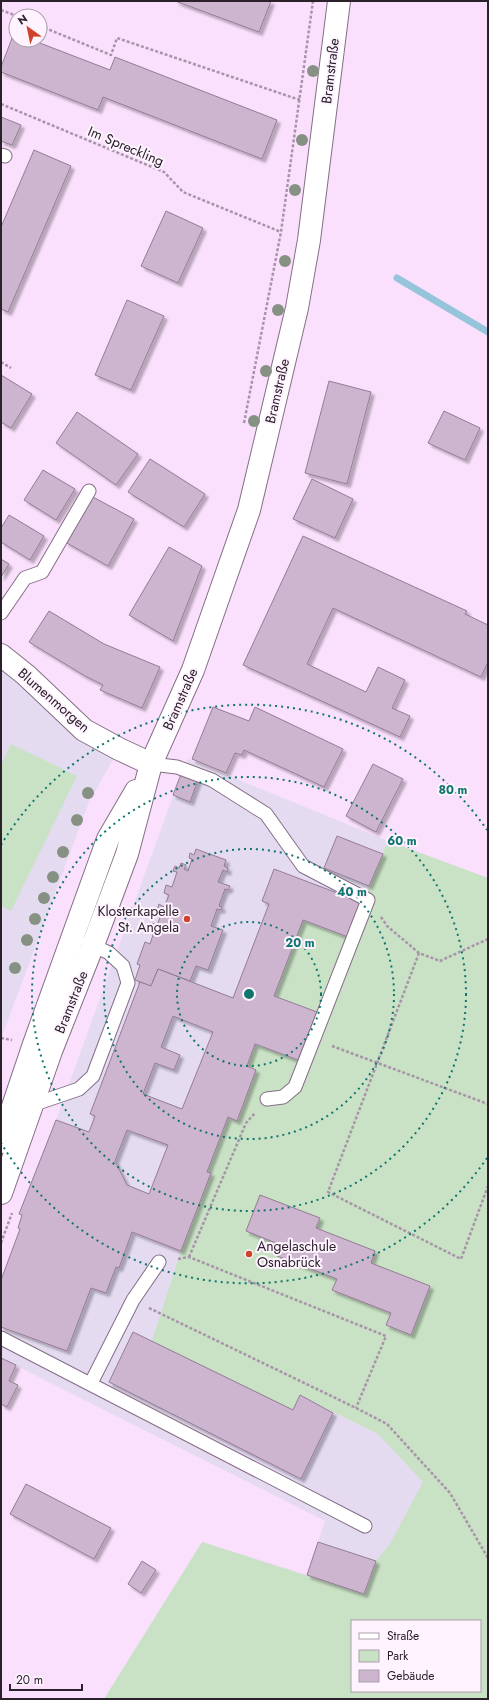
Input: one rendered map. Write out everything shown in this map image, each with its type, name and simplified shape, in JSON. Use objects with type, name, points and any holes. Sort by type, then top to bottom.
[{"type":"street","name":"Bramstraße","points":[[1,1142],[34,1044],[74,937],[108,839],[151,764],[194,670],[251,502],[297,308],[309,240],[339,1]]},
{"type":"street","name":"Blumenmorgen","points":[[1,655],[26,675],[84,730],[151,764]]},
{"type":"street","name":"Bramstraße","points":[[1,1193],[51,1051],[127,854],[151,764]]},
{"type":"lane","points":[[1,613],[25,578],[42,572],[88,491]]},
{"type":"lane","points":[[151,764],[177,767],[212,780],[266,814],[303,866],[368,900],[295,1087],[283,1097],[267,1099]]},
{"type":"lane","points":[[32,1105],[79,1090],[93,1076],[128,983],[123,966],[109,953],[74,937]]},
{"type":"lane","points":[[90,1383],[133,1300],[159,1262]]},
{"type":"lane","points":[[1,1338],[365,1526]]},
{"type":"path","points":[[244,425],[281,232],[313,1]]},
{"type":"path","points":[[48,29],[111,55],[117,38],[300,100]]},
{"type":"path","name":"Im Spreckling","points":[[1,104],[164,172],[183,192],[281,232]]},
{"type":"path","points":[[1,362],[11,368]]},
{"type":"path","points":[[368,900],[387,926],[419,953],[440,961],[488,939]]},
{"type":"path","points":[[419,953],[328,1192],[461,1259],[488,1186]]},
{"type":"path","points":[[314,1039],[488,1104]]},
{"type":"path","points":[[189,1257],[246,1123],[267,1099]]},
{"type":"path","points":[[159,1262],[189,1257],[386,1336],[356,1408]]},
{"type":"path","points":[[133,1300],[387,1424],[450,1493],[488,1558]]},
{"type":"shaded area","points":[[1,655],[119,749],[89,802],[1,1039]]},
{"type":"shaded area","name":"Angelaschule Osnabrück","points":[[188,759],[388,841],[488,878],[488,1699],[322,1699],[202,1542],[307,1575],[325,1521],[1,1358],[1,1280],[20,1229],[18,1228],[22,1215],[19,1214],[56,1120],[181,774]]},
{"type":"green space","points":[[11,744],[77,776],[11,911],[1,906],[1,765]]},
{"type":"green space","points":[[388,841],[488,878],[488,1699],[104,1699],[202,1542],[364,1594],[376,1561],[390,1544],[423,1482],[378,1434],[300,1395],[293,1410],[152,1341],[181,1251],[211,1174],[207,1172],[228,1117],[237,1120],[256,1070],[247,1066],[255,1044],[298,1060],[317,1012],[274,996],[303,920],[348,937]]},
{"type":"building","points":[[175,1],[271,1],[259,32]]},
{"type":"building","points":[[48,46],[110,70],[115,57],[277,120],[262,159],[103,97],[98,110],[1,72],[1,67],[8,48],[48,48]]},
{"type":"building","points":[[1,117],[21,125],[12,145],[1,141]]},
{"type":"building","points":[[34,150],[71,166],[8,312],[1,309],[1,227]]},
{"type":"building","points":[[166,211],[203,228],[178,283],[141,266]]},
{"type":"building","points":[[127,300],[164,316],[131,390],[95,375]]},
{"type":"building","points":[[1,375],[32,394],[11,428],[1,422]]},
{"type":"building","points":[[329,381],[371,392],[347,484],[305,473]]},
{"type":"building","points":[[444,411],[480,428],[465,460],[428,443]]},
{"type":"building","points":[[77,412],[138,454],[116,485],[56,443]]},
{"type":"building","points":[[150,459],[205,494],[184,527],[128,492]]},
{"type":"building","points":[[43,470],[75,489],[56,520],[24,500]]},
{"type":"building","points":[[312,479],[353,499],[335,538],[293,519]]},
{"type":"building","points":[[91,496],[134,519],[108,566],[65,542]]},
{"type":"building","points":[[9,515],[44,536],[30,560],[1,542],[1,528]]},
{"type":"building","points":[[303,536],[467,611],[465,614],[488,625],[488,662],[481,677],[333,608],[307,664],[366,692],[378,667],[405,680],[392,708],[410,716],[400,737],[243,665]]},
{"type":"building","points":[[169,547],[202,566],[173,641],[129,615]]},
{"type":"building","points":[[1,559],[9,564],[1,577]]},
{"type":"building","points":[[49,611],[104,644],[160,667],[142,708],[100,690],[103,685],[85,676],[29,642]]},
{"type":"building","points":[[213,707],[249,721],[255,707],[343,749],[324,787],[244,750],[242,755],[235,753],[226,773],[192,759]]},
{"type":"building","points":[[373,764],[403,779],[376,832],[346,816]]},
{"type":"building","points":[[181,774],[198,780],[190,802],[173,795]]},
{"type":"building","points":[[337,836],[383,854],[369,886],[324,868]]},
{"type":"building","name":"Klosterkapelle St. Angela","points":[[196,849],[226,860],[224,866],[228,868],[227,872],[223,870],[218,882],[230,886],[228,890],[225,889],[219,906],[222,907],[221,910],[217,909],[211,926],[223,930],[208,970],[196,966],[190,981],[158,969],[151,986],[135,980],[140,965],[137,964],[145,942],[150,944],[154,932],[149,930],[152,923],[157,925],[161,915],[156,913],[159,904],[164,907],[169,895],[164,893],[166,885],[172,887],[177,872],[173,871],[175,866],[179,868],[181,863],[186,865],[184,869],[188,871],[192,859],[189,858],[190,853],[194,855]]},
{"type":"building","points":[[274,869],[361,902],[348,937],[303,920],[274,996],[317,1012],[298,1060],[255,1044],[247,1066],[256,1070],[237,1121],[228,1117],[207,1172],[211,1173],[181,1251],[132,1232],[119,1268],[116,1267],[106,1293],[91,1288],[67,1351],[1,1327],[1,1280],[20,1229],[18,1228],[22,1215],[19,1214],[56,1120],[89,1132],[95,1116],[90,1114],[140,982],[151,986],[158,969],[233,998],[269,904],[262,901]],"holes":[[[173,1016],[213,1032],[182,1109],[143,1094],[155,1063],[174,1070],[180,1055],[161,1047]],[[127,1130],[168,1145],[149,1194],[127,1185],[115,1161]]]},
{"type":"building","points":[[260,1195],[320,1218],[316,1228],[375,1251],[371,1263],[430,1286],[411,1335],[386,1325],[391,1313],[332,1290],[337,1279],[277,1256],[281,1245],[246,1231]]},
{"type":"building","points":[[133,1332],[293,1410],[300,1395],[333,1413],[301,1479],[109,1382]]},
{"type":"building","points":[[1,1358],[16,1365],[9,1381],[18,1385],[7,1407],[1,1404]]},
{"type":"building","points":[[26,1484],[111,1528],[94,1559],[10,1514]]},
{"type":"building","points":[[318,1542],[376,1561],[364,1594],[307,1575]]},
{"type":"building","points":[[142,1561],[156,1570],[141,1593],[128,1584]]},
{"type":"waterway","points":[[397,278],[488,332]]},
{"type":"place","name":"Klosterkapelle St. Angela","points":[[187,919]]},
{"type":"place","name":"Angelaschule Osnabrück","points":[[249,1254]]}]
